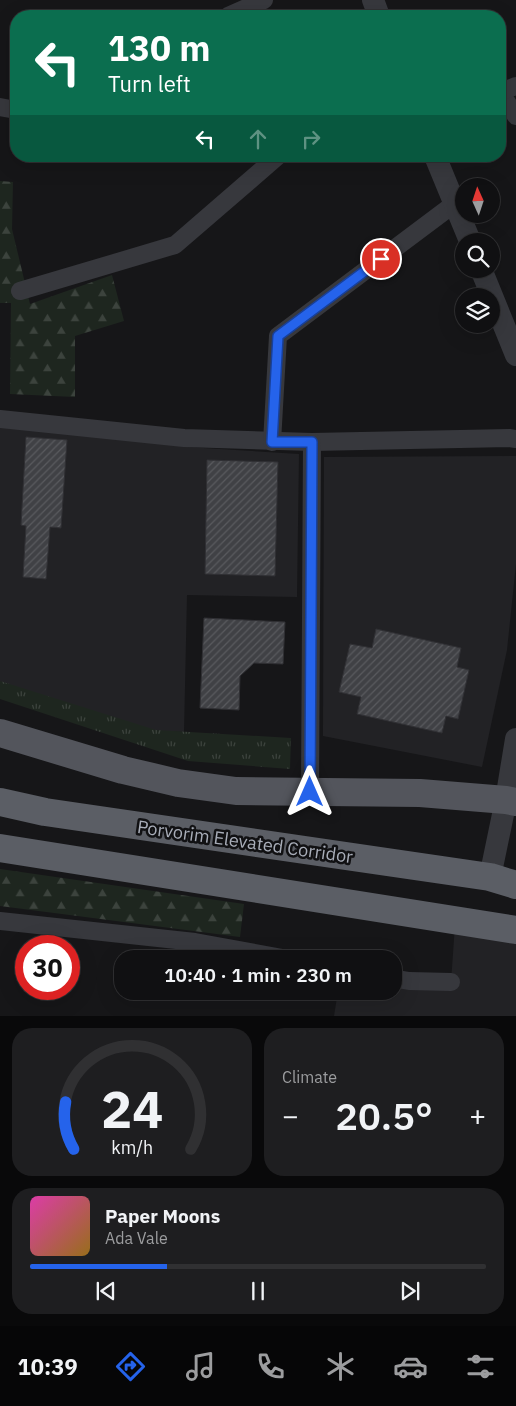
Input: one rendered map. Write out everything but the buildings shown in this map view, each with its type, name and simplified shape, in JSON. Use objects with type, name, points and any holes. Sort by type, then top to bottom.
[{"type":"highway","name":"Porvorim Elevated Corridor","points":[[0,802],[55,814],[490,877],[516,886]]},
{"type":"highway","points":[[0,848],[516,930]]},
{"type":"main road","points":[[0,733],[123,770],[178,783],[236,791],[420,793],[511,801]]},
{"type":"street","points":[[242,10],[264,0]]},
{"type":"street","points":[[506,101],[516,116]]},
{"type":"street","points":[[20,291],[175,245],[271,162]]},
{"type":"street","points":[[437,162],[467,233]]},
{"type":"street","points":[[272,442],[278,336],[454,204]]},
{"type":"street","points":[[485,278],[516,355]]},
{"type":"street","points":[[0,419],[184,438],[272,442],[516,439]]},
{"type":"street","points":[[310,792],[312,442]]},
{"type":"street","points":[[490,877],[511,801],[516,739]]},
{"type":"street","points":[[0,921],[195,942],[239,950]]},
{"type":"street","points":[[402,980],[451,982]]},
{"type":"shaded area","points":[[0,425],[188,447],[299,454],[297,597],[187,595],[184,732],[155,731],[0,682]]},
{"type":"shaded area","points":[[516,456],[516,564],[507,650],[482,767],[323,736],[324,457]]},
{"type":"shaded area","points":[[455,925],[516,941],[516,1016],[334,1016],[337,1000],[402,1000],[402,984],[451,982]]},
{"type":"green space","points":[[0,181],[13,182],[12,229],[30,304],[112,275],[124,321],[75,336],[75,397],[10,394],[11,303],[0,303]]},
{"type":"green space","points":[[0,681],[156,730],[291,738],[290,769],[188,761],[0,699]]},
{"type":"green space","points":[[0,869],[244,904],[240,937],[0,906]]},
{"type":"route","points":[[310,792],[312,442],[272,442],[278,336],[381,259]]}]
